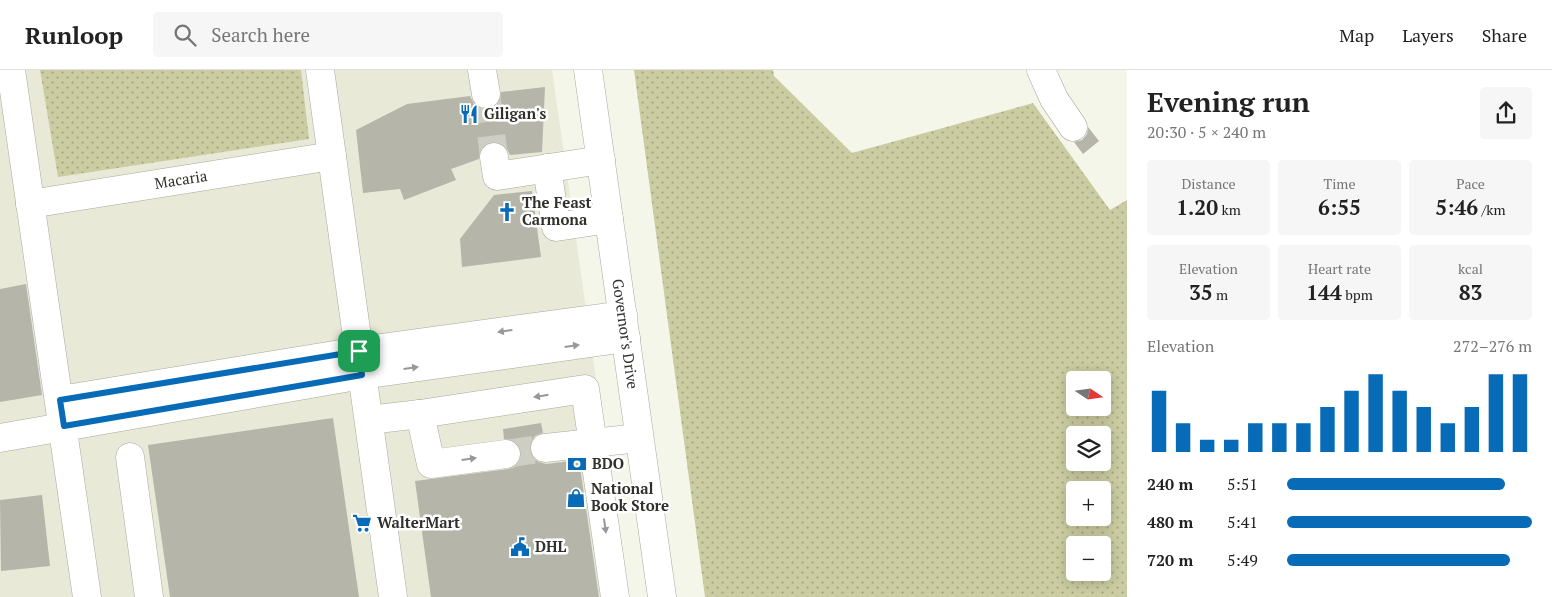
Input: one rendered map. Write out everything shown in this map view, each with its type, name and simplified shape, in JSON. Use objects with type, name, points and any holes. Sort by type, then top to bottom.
[{"type":"main road","points":[[11,70],[88,597]]},
{"type":"main road","points":[[320,70],[393,597]]},
{"type":"main road","name":"Governor's Drive","points":[[588,70],[662,597]]},
{"type":"main road","points":[[1041,70],[1054,99],[1073,127]]},
{"type":"main road","name":"Macaria","points":[[30,204],[332,156]]},
{"type":"main road","points":[[494,157],[497,176],[601,160]]},
{"type":"main road","points":[[547,168],[556,227],[609,219]]},
{"type":"main road","points":[[0,438],[62,413],[361,363],[625,326]]},
{"type":"main road","points":[[369,420],[585,389],[615,597]]},
{"type":"main road","points":[[420,414],[431,464],[506,454]]},
{"type":"main road","points":[[545,448],[592,435],[638,428]]},
{"type":"main road","points":[[130,457],[148,597]]},
{"type":"shaded area","points":[[0,70],[552,70],[627,597],[0,597]]},
{"type":"green space","points":[[40,70],[301,70],[309,139],[58,177]]},
{"type":"green space","points":[[634,70],[773,70],[774,76],[852,153],[1033,103],[1110,210],[1127,200],[1127,597],[705,597]]},
{"type":"building","points":[[545,87],[542,152],[510,155],[506,147],[499,142],[491,142],[480,151],[479,159],[451,169],[456,180],[404,200],[400,189],[363,193],[356,130],[407,104],[470,96],[474,104],[480,108],[488,109],[496,106],[500,100],[501,92]]},
{"type":"building","points":[[1088,127],[1099,141],[1083,154],[1074,142],[1082,140],[1087,134]]},
{"type":"building","points":[[532,191],[541,257],[462,267],[460,239],[494,195]]},
{"type":"building","points":[[26,284],[42,395],[0,402],[0,289]]},
{"type":"building","points":[[333,418],[359,597],[170,597],[148,445]]},
{"type":"building","points":[[541,423],[543,433],[535,436],[531,442],[530,450],[533,458],[546,464],[579,460],[599,597],[431,597],[415,481],[515,467],[521,459],[521,451],[518,444],[512,440],[504,439],[503,429]]},
{"type":"building","points":[[42,495],[50,566],[1,571],[0,500]]},
{"type":"tunnel","points":[[486,94],[494,157]]},
{"type":"tunnel","points":[[506,454],[545,448]]},
{"type":"place","name":"Giligan's","points":[[469,114]]},
{"type":"place","name":"The Feast Carmona","points":[[507,212]]},
{"type":"place","name":"BDO","points":[[577,464]]},
{"type":"place","name":"National Book Store","points":[[576,498]]},
{"type":"place","name":"WalterMart","points":[[362,523]]},
{"type":"place","name":"DHL","points":[[520,547]]},
{"type":"route","points":[[359,351],[362,375],[64,426],[60,400],[359,351]]}]
